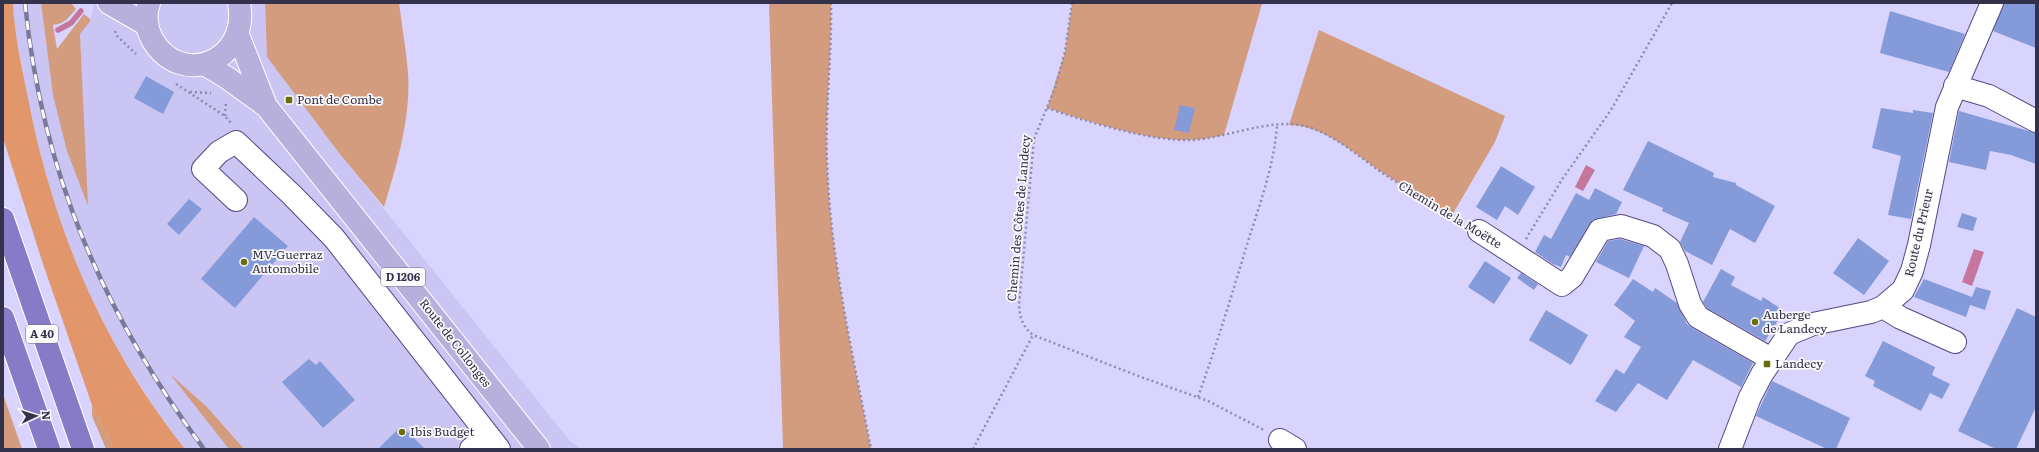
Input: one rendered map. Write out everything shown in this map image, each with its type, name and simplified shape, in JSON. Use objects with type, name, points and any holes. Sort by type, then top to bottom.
[{"type":"highway","name":"A 40","points":[[3,219],[83,449]]},
{"type":"highway","name":"A 40","points":[[3,318],[49,449]]},
{"type":"main road","points":[[109,3],[147,25]]},
{"type":"main road","points":[[149,3],[146,15],[147,25],[154,43],[168,57],[186,64],[204,64],[221,56],[228,50],[238,35],[241,25],[239,3]]},
{"type":"main road","name":"Route de Collonges","points":[[238,35],[266,106]]},
{"type":"main road","name":"Route de Collonges","points":[[204,64],[226,77],[266,106],[539,449]]},
{"type":"street","name":"Route du Prieur","points":[[1730,449],[1750,397],[1771,359],[1789,334],[1796,330],[1883,307],[1903,290],[1912,271],[1944,116],[1955,86],[1992,3]]},
{"type":"street","points":[[1955,86],[1989,96],[2036,121]]},
{"type":"street","points":[[236,200],[203,169],[220,152],[236,142],[292,195],[334,238],[394,318],[494,442],[472,449]]},
{"type":"street","name":"Chemin de la Moëtte","points":[[1480,231],[1562,285],[1572,277],[1600,230],[1621,226],[1653,236],[1670,248],[1677,264],[1690,304],[1698,317],[1771,359]]},
{"type":"street","points":[[1883,307],[1901,318],[1955,342]]},
{"type":"path","points":[[831,3],[832,39],[827,154],[833,232],[871,449]]},
{"type":"path","name":"Chemin des Côtes de Landecy","points":[[1072,3],[1065,52],[1047,108],[1034,139],[1019,304],[1022,324],[1033,335],[1141,377],[1198,397],[1238,416],[1288,444]]},
{"type":"path","points":[[1516,255],[1563,178],[1611,110],[1672,3]]},
{"type":"path","points":[[189,92],[212,93]]},
{"type":"path","points":[[225,116],[227,96]]},
{"type":"path","name":"Chemin de la Moëtte","points":[[1047,108],[1146,136],[1183,140],[1210,138],[1277,126],[1304,126],[1323,133],[1388,176],[1480,231]]},
{"type":"path","points":[[1198,397],[1215,349],[1267,180],[1276,141],[1277,126]]},
{"type":"path","points":[[973,449],[1033,335]]},
{"type":"shaded area","points":[[3,3],[13,3],[18,48],[50,190],[84,281],[105,325],[128,367],[155,409],[185,449],[114,449],[92,405],[43,264],[3,138]]},
{"type":"shaded area","points":[[13,3],[41,3],[53,95],[87,204],[80,34],[91,20],[94,3],[265,3],[267,57],[339,153],[570,441],[581,449],[185,449],[163,421],[128,366],[98,315],[72,258],[50,194],[31,114],[14,26]]},
{"type":"shaded area","points":[[41,3],[71,3],[76,9],[64,22],[53,25],[57,49],[84,14],[91,20],[80,34],[88,206],[67,151],[53,95]]},
{"type":"shaded area","points":[[265,3],[399,3],[408,73],[407,107],[402,141],[394,175],[384,207],[339,153],[267,57]]},
{"type":"shaded area","points":[[769,3],[831,3],[827,141],[829,197],[837,270],[843,306],[871,449],[783,449]]},
{"type":"shaded area","points":[[1072,3],[1262,4],[1224,135],[1189,140],[1151,137],[1047,108],[1065,52]]},
{"type":"shaded area","points":[[1319,30],[1505,116],[1495,142],[1452,215],[1394,180],[1328,136],[1316,130],[1289,125]]},
{"type":"shaded area","points":[[1586,165],[1595,170],[1583,191],[1575,187]]},
{"type":"shaded area","points":[[1974,249],[1984,252],[1972,286],[1962,282]]},
{"type":"shaded area","points":[[170,374],[207,407],[244,449],[229,449]]},
{"type":"shaded area","points":[[3,394],[22,449],[3,449]]},
{"type":"shaded area","points":[[92,405],[114,449],[106,449],[92,416]]},
{"type":"building","points":[[2004,3],[2036,3],[2036,48],[1993,31]]},
{"type":"building","points":[[1890,11],[1965,34],[1949,72],[1880,53]]},
{"type":"building","points":[[146,76],[174,92],[163,114],[134,98]]},
{"type":"building","points":[[1180,105],[1195,108],[1189,133],[1174,130]]},
{"type":"building","points":[[1881,108],[1913,113],[1913,110],[1933,113],[1911,219],[1888,215],[1901,156],[1872,148]]},
{"type":"building","points":[[1959,111],[2036,133],[2036,164],[2011,155],[1990,151],[1986,170],[1949,162]]},
{"type":"building","points":[[1648,141],[1714,173],[1713,177],[1736,183],[1736,185],[1775,206],[1755,243],[1730,229],[1712,265],[1685,251],[1680,242],[1689,223],[1662,211],[1663,208],[1623,190]]},
{"type":"building","points":[[1501,166],[1535,187],[1518,215],[1505,206],[1497,220],[1476,207]]},
{"type":"building","points":[[1595,188],[1622,202],[1616,214],[1593,220],[1570,257],[1566,255],[1561,267],[1553,264],[1535,252],[1544,235],[1551,239],[1576,193],[1589,200]]},
{"type":"building","points":[[189,199],[202,209],[179,235],[167,224]]},
{"type":"building","points":[[1962,213],[1977,218],[1973,231],[1957,227]]},
{"type":"building","name":"MV-Guerraz Automobile","points":[[254,217],[288,246],[235,308],[201,279]]},
{"type":"building","points":[[1858,238],[1889,261],[1864,295],[1833,273]]},
{"type":"building","points":[[1620,239],[1644,246],[1629,278],[1596,262],[1608,241]]},
{"type":"building","points":[[1485,261],[1511,278],[1494,304],[1468,287]]},
{"type":"building","points":[[1721,269],[1735,277],[1731,285],[1761,301],[1763,297],[1784,311],[1765,341],[1707,308],[1703,302]]},
{"type":"building","points":[[1521,273],[1538,284],[1534,290],[1517,278]]},
{"type":"building","points":[[1633,279],[1653,292],[1655,288],[1677,303],[1687,324],[1692,328],[1753,363],[1741,387],[1693,360],[1667,400],[1638,383],[1616,412],[1595,401],[1616,369],[1624,374],[1641,347],[1624,337],[1635,321],[1614,305]]},
{"type":"building","points":[[1924,279],[1972,297],[1976,287],[1991,291],[1985,310],[1970,305],[1966,317],[1914,297]]},
{"type":"building","points":[[2017,308],[2036,317],[2036,407],[2016,449],[1996,449],[1958,431]]},
{"type":"building","points":[[1546,310],[1588,335],[1571,365],[1529,340]]},
{"type":"building","points":[[1883,341],[1935,367],[1932,375],[1950,384],[1942,399],[1930,393],[1921,411],[1873,386],[1875,381],[1865,376]]},
{"type":"building","points":[[309,359],[316,365],[320,361],[355,400],[323,428],[282,382]]},
{"type":"building","points":[[1772,381],[1850,418],[1836,449],[1827,449],[1756,416]]},
{"type":"building","name":"Ibis Budget","points":[[402,426],[425,449],[378,449],[394,433]]},
{"type":"waterway","points":[[58,30],[71,23],[81,11]]},
{"type":"railway","points":[[25,3],[33,65],[46,125],[62,183],[83,239],[107,293],[136,346],[168,398],[204,449]]},
{"type":"place","name":"Pont de Combe","points":[[289,100]]},
{"type":"place","name":"MV-Guerraz Automobile","points":[[244,262]]},
{"type":"place","name":"Auberge de Landecy","points":[[1755,322]]},
{"type":"place","name":"Landecy","points":[[1767,364]]},
{"type":"place","name":"Ibis Budget","points":[[402,432]]}]
